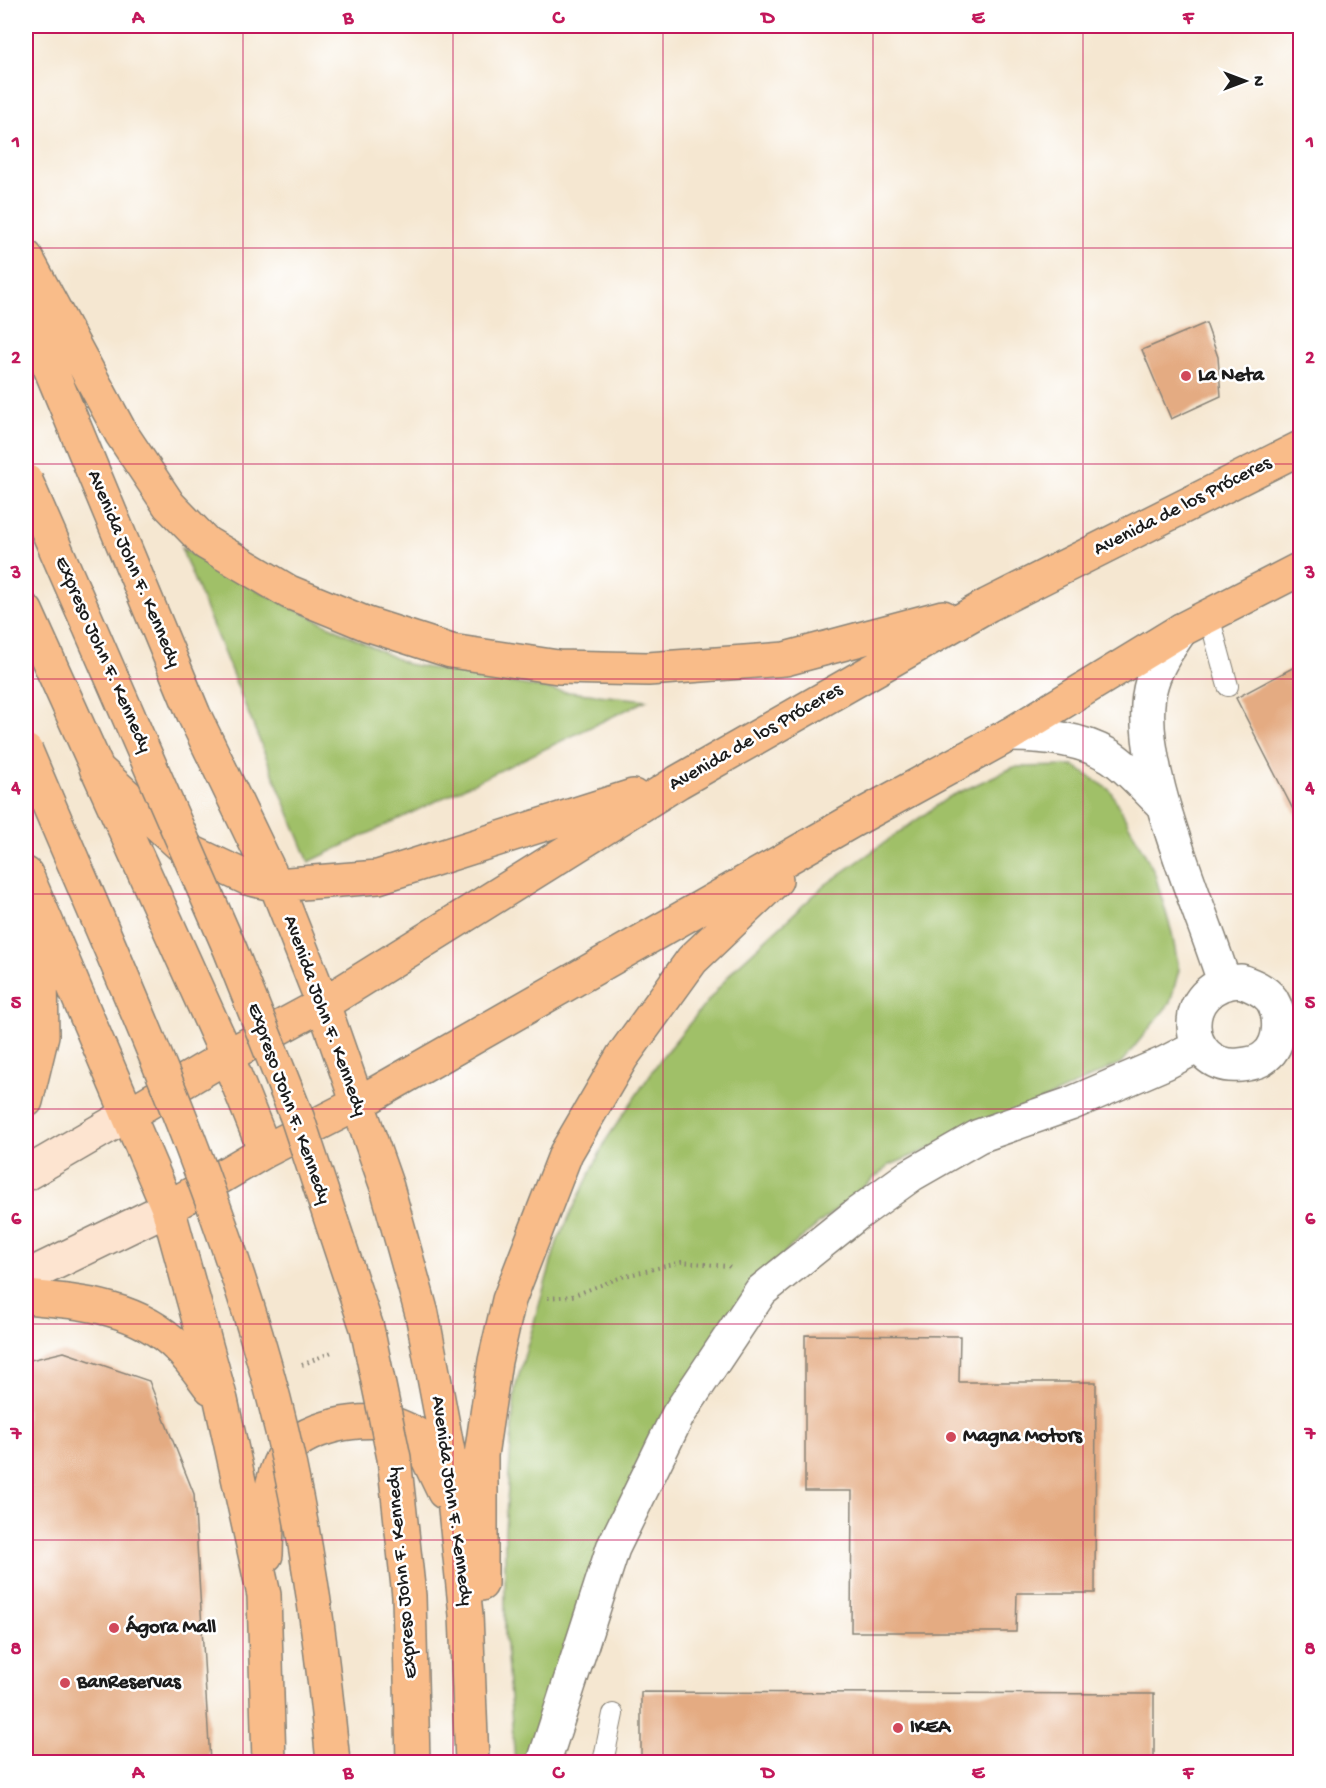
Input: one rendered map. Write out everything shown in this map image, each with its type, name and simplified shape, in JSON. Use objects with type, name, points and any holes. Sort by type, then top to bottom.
[{"type":"main road","points":[[26,257],[121,432],[169,505],[206,543],[289,592],[367,624],[451,651],[558,667],[648,669],[785,659],[988,605]]},
{"type":"main road","name":"Avenida John F. Kennedy","points":[[26,310],[194,715],[276,885],[323,1004],[387,1187],[422,1314],[450,1462],[466,1615],[473,1757]]},
{"type":"main road","name":"Avenida de los Próceres","points":[[129,1114],[227,1056],[323,1004],[678,782],[988,605],[1300,448]]},
{"type":"main road","name":"Expreso John F. Kennedy","points":[[26,481],[230,949],[297,1117],[367,1328],[394,1458],[409,1596],[413,1762]]},
{"type":"main road","points":[[26,1277],[168,1209],[265,1151],[357,1104],[852,820],[1009,735],[1195,623],[1300,569]]},
{"type":"main road","points":[[26,611],[227,1056],[265,1151]]},
{"type":"main road","points":[[26,751],[160,1068],[222,1232],[270,1387],[306,1537],[322,1648],[333,1762]]},
{"type":"main road","points":[[96,768],[185,849],[247,878],[276,885],[378,877],[678,782]]},
{"type":"main road","points":[[473,1757],[482,1578],[481,1455],[495,1361],[509,1300],[566,1153],[621,1057],[692,960],[761,893],[852,820]]},
{"type":"main road","points":[[26,874],[168,1209],[221,1400],[264,1595]]},
{"type":"main road","points":[[26,906],[41,975],[42,1035],[26,1101]]},
{"type":"main road","points":[[26,1174],[129,1114]]},
{"type":"main road","points":[[26,1297],[113,1308],[153,1327],[179,1348],[221,1400]]},
{"type":"main road","points":[[269,1762],[264,1595],[269,1497],[280,1461],[298,1440],[331,1427],[363,1422],[390,1424],[416,1434],[455,1516]]},
{"type":"street","points":[[1195,623],[1164,655],[1152,683],[1148,713],[1150,741],[1162,804],[1224,982]]},
{"type":"street","points":[[1009,735],[1041,735],[1100,752],[1110,757],[1162,804]]},
{"type":"street","points":[[1241,981],[1259,988],[1272,1000],[1290,1029],[1265,1058],[1248,1064],[1230,1066],[1210,1058],[1198,1046],[1193,1028],[1195,1009],[1206,993],[1224,982],[1241,981]]},
{"type":"street","points":[[544,1762],[613,1548],[678,1415],[761,1291],[857,1214],[911,1175],[979,1136],[1070,1104],[1166,1063],[1198,1046]]},
{"type":"lane","points":[[1195,623],[1228,686]]},
{"type":"lane","points":[[603,1762],[613,1714]]},
{"type":"green space","points":[[181,548],[271,597],[407,664],[558,691],[647,700],[309,862]]},
{"type":"green space","points":[[1074,766],[1110,790],[1154,871],[1172,933],[1179,970],[1170,1003],[1121,1063],[1010,1116],[890,1165],[787,1250],[678,1402],[541,1762],[515,1762],[505,1634],[505,1530],[515,1389],[557,1242],[606,1140],[662,1057],[735,968],[825,885],[949,797],[1014,767]]},
{"type":"building","name":"La Neta","points":[[1206,323],[1218,357],[1221,396],[1171,419],[1142,350]]},
{"type":"building","points":[[1300,664],[1300,823],[1236,698]]},
{"type":"building","name":"Magna Motors","points":[[805,1335],[960,1336],[959,1382],[1096,1382],[1095,1593],[1017,1593],[1016,1632],[851,1632],[852,1491],[805,1491]]},
{"type":"building","name":"Ágora Mall","points":[[64,1352],[149,1381],[194,1494],[210,1762],[26,1762],[26,1361]]},
{"type":"building","name":"IKEA","points":[[641,1692],[1154,1694],[1154,1762],[641,1762]]},
{"type":"place","name":"La Neta","points":[[1186,376]]},
{"type":"place","name":"Magna Motors","points":[[951,1437]]},
{"type":"place","name":"Ágora Mall","points":[[114,1628]]},
{"type":"place","name":"BanReservas","points":[[65,1683]]},
{"type":"place","name":"IKEA","points":[[898,1728]]}]
